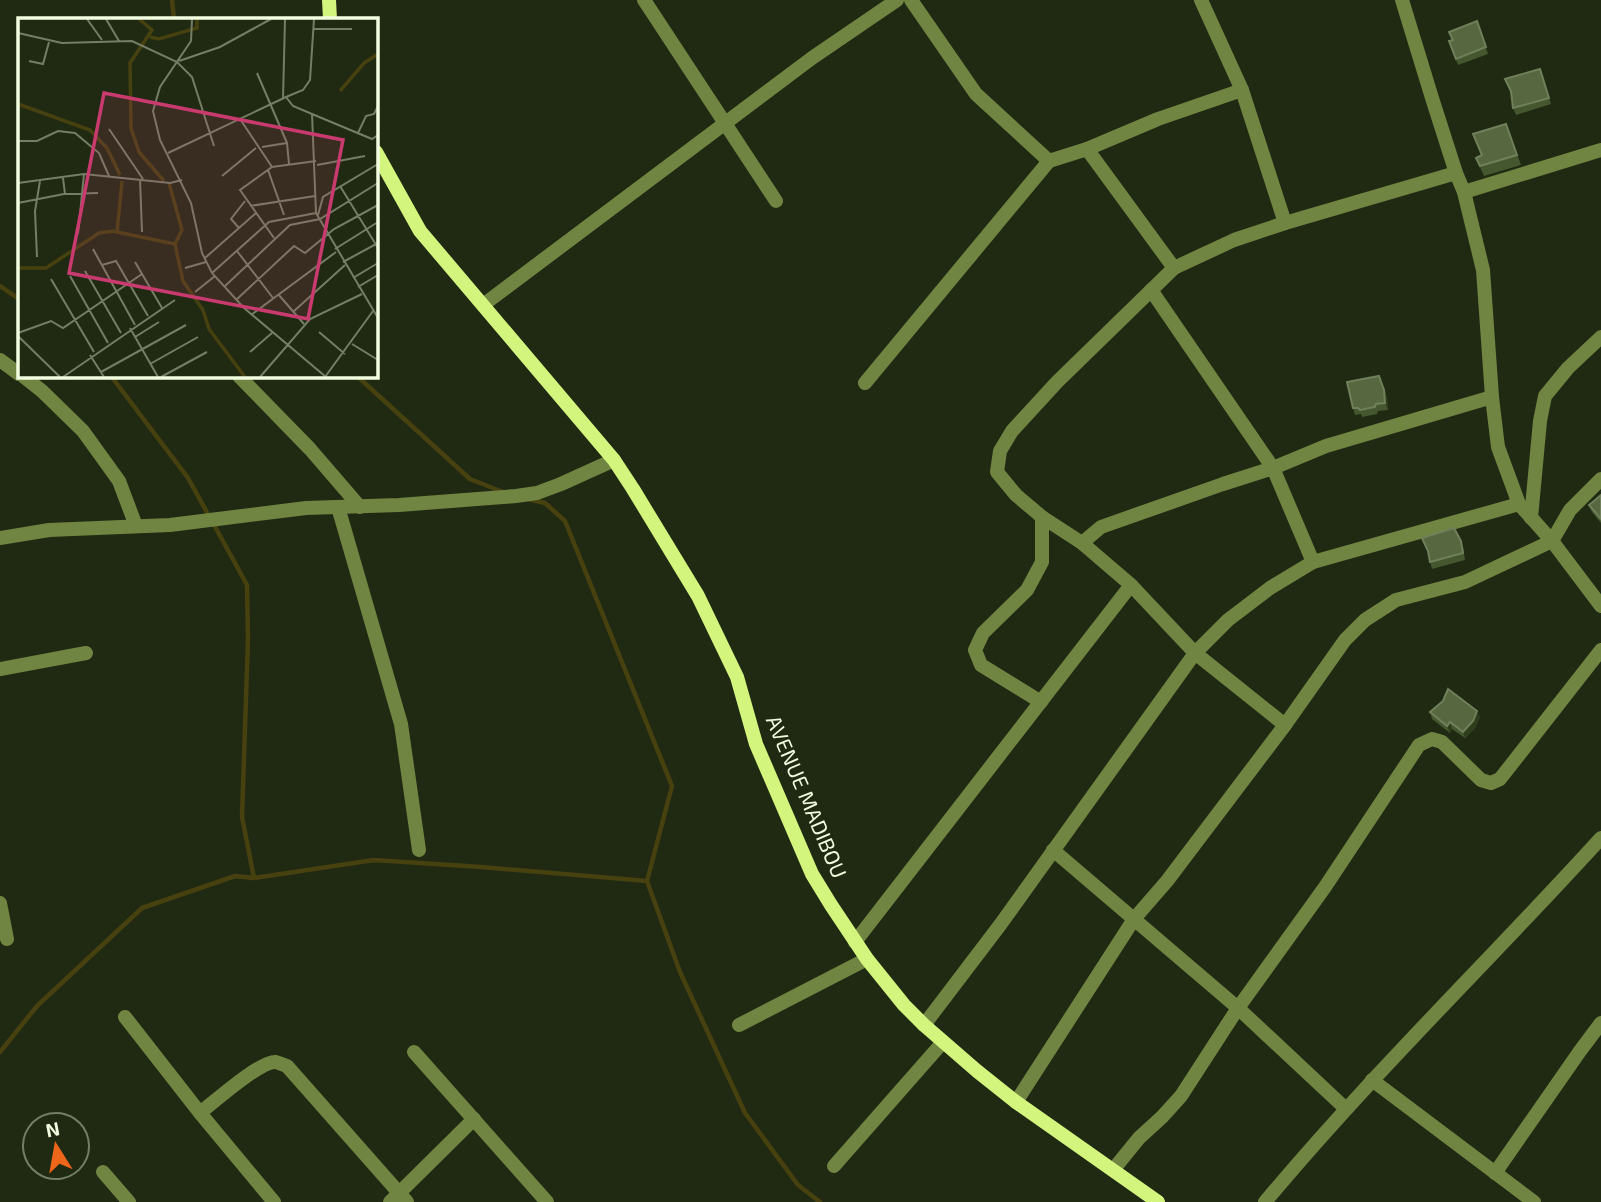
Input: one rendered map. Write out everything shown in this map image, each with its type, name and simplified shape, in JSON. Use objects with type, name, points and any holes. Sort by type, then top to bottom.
[{"type":"street","points":[[330,0],[330,18]]},
{"type":"street","points":[[644,0],[776,201]]},
{"type":"street","points":[[483,305],[813,58],[897,0]]},
{"type":"street","points":[[911,0],[976,93],[1049,161]]},
{"type":"street","points":[[1201,0],[1242,90],[1285,223]]},
{"type":"street","points":[[1402,0],[1464,192],[1483,270],[1498,447],[1519,504],[1552,541],[1601,606]]},
{"type":"street","points":[[865,383],[1049,161],[1242,90]]},
{"type":"street","points":[[1087,149],[1174,268]]},
{"type":"street","points":[[1464,192],[1601,150]]},
{"type":"street","name":"AVENUE MADIBOU","points":[[378,156],[420,231],[614,460],[633,489],[698,596],[737,677],[757,744],[812,874],[884,983],[924,1025],[1016,1102],[1158,1202]]},
{"type":"street","points":[[1285,725],[1195,653],[1132,585],[1082,543],[1042,517],[1016,495],[997,472],[1000,451],[1012,431],[1057,382],[1174,268],[1234,240],[1456,173]]},
{"type":"street","points":[[1151,290],[1273,468],[1313,562]]},
{"type":"street","points":[[1531,518],[1540,421],[1545,396],[1601,337]]},
{"type":"street","points":[[0,359],[18,373]]},
{"type":"street","points":[[25,378],[83,431],[119,481],[135,526]]},
{"type":"street","points":[[241,378],[310,449],[360,507]]},
{"type":"street","points":[[1082,543],[1101,527],[1273,468],[1326,446],[1492,397]]},
{"type":"street","points":[[0,538],[49,530],[170,525],[306,508],[360,507],[537,493],[614,460]]},
{"type":"street","points":[[1016,1102],[1134,919],[1167,881],[1285,725],[1345,640],[1365,620],[1396,600],[1465,582],[1552,541],[1570,510],[1601,479]]},
{"type":"street","points":[[924,1025],[1000,925],[1195,653],[1228,620],[1270,588],[1313,562],[1519,504]]},
{"type":"street","points":[[338,507],[401,724],[419,850]]},
{"type":"street","points":[[1041,702],[981,665],[975,650],[983,632],[1027,590],[1042,562],[1042,517]]},
{"type":"street","points":[[855,942],[1132,585]]},
{"type":"street","points":[[1113,1170],[1139,1138],[1181,1096],[1238,1008],[1325,887],[1419,745],[1432,739],[1442,742],[1482,780],[1492,783],[1500,779],[1601,650]]},
{"type":"street","points":[[0,669],[86,653]]},
{"type":"street","points":[[1265,1202],[1372,1080],[1601,838]]},
{"type":"street","points":[[1053,850],[1238,1008],[1346,1109]]},
{"type":"street","points":[[0,903],[7,939]]},
{"type":"street","points":[[739,1025],[867,959]]},
{"type":"street","points":[[125,1017],[274,1202]]},
{"type":"street","points":[[1495,1173],[1601,1023]]},
{"type":"street","points":[[834,1166],[943,1042]]},
{"type":"street","points":[[414,1052],[547,1202]]},
{"type":"street","points":[[200,1113],[267,1063],[276,1062],[287,1066],[398,1199],[474,1119]]},
{"type":"street","points":[[1372,1080],[1534,1202]]},
{"type":"street","points":[[103,1172],[128,1202]]},
{"type":"building","points":[[1477,21],[1486,47],[1456,59],[1449,41],[1453,40],[1449,32]]},
{"type":"building","points":[[1540,69],[1549,98],[1513,108],[1511,91],[1505,79]]},
{"type":"building","points":[[1506,124],[1517,155],[1480,166],[1476,158],[1482,155],[1473,134]]},
{"type":"building","points":[[1379,376],[1385,403],[1360,410],[1353,408],[1347,382]]},
{"type":"building","points":[[1601,495],[1601,519],[1589,505]]},
{"type":"building","points":[[1454,528],[1461,541],[1463,553],[1430,562],[1422,538]]},
{"type":"building","points":[[1448,689],[1477,711],[1473,721],[1463,732],[1450,722],[1447,726],[1430,712],[1443,701]]},
{"type":"waterway","points":[[172,0],[174,18]]},
{"type":"waterway","points":[[0,286],[18,298]]},
{"type":"waterway","points":[[113,378],[188,478],[209,516]]},
{"type":"waterway","points":[[359,378],[470,479],[503,492]]},
{"type":"waterway","points":[[528,499],[545,503],[565,521],[672,786],[647,881],[680,972],[745,1113],[798,1185],[820,1202]]},
{"type":"waterway","points":[[213,523],[247,585],[248,639],[242,817],[254,878],[374,860],[647,881]]},
{"type":"waterway","points":[[0,1052],[37,1006],[142,908],[235,876],[254,878]]}]
